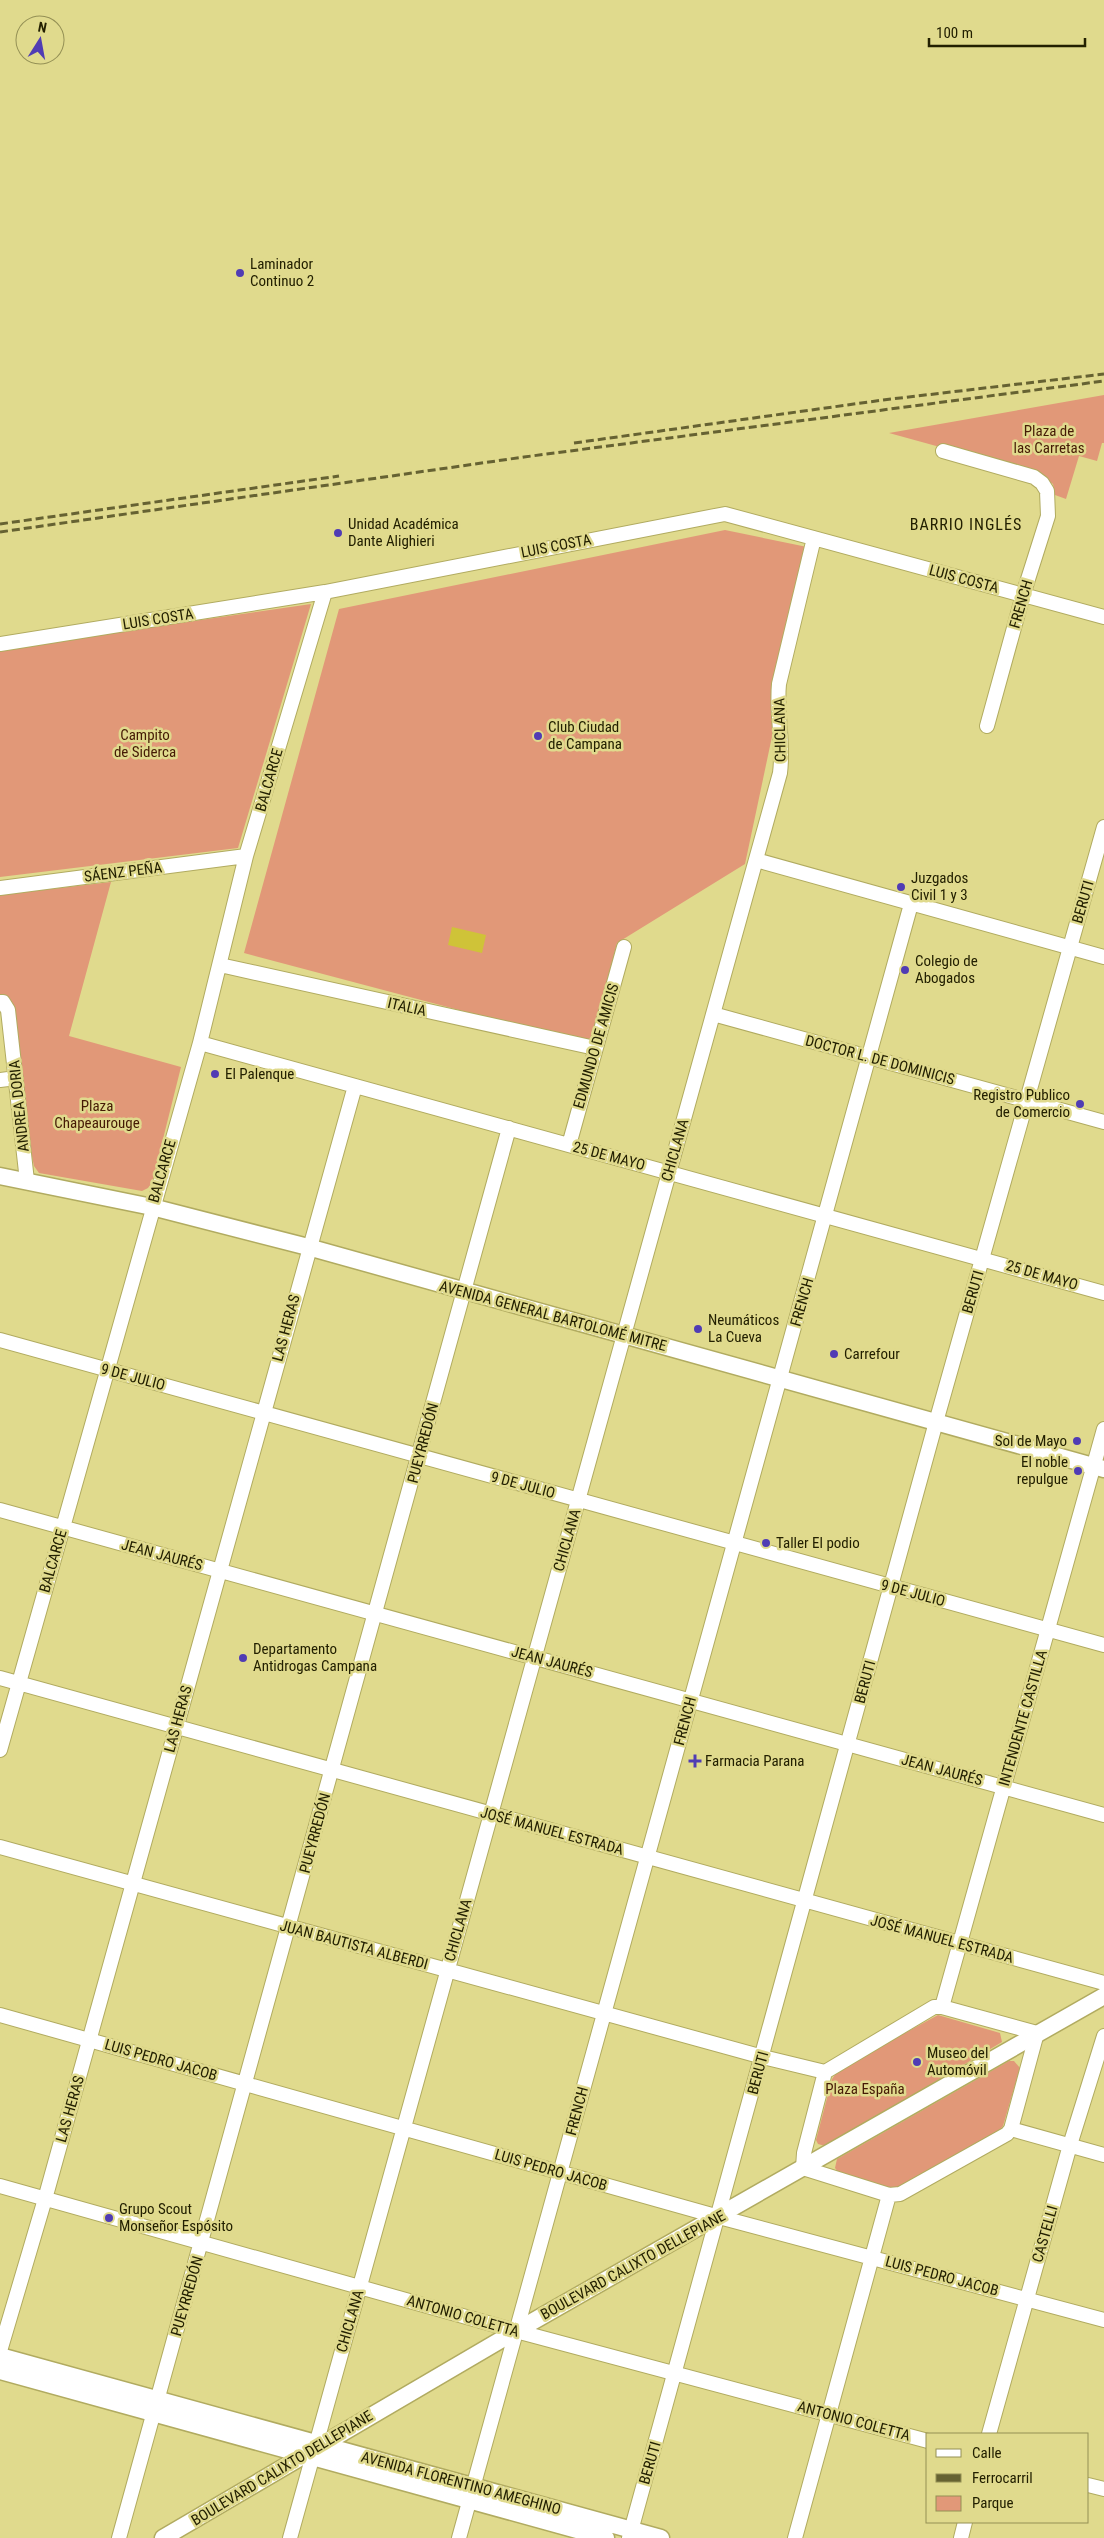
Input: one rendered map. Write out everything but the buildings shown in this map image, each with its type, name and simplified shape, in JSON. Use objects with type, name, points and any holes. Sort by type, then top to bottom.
[{"type":"main road","name":"AVENIDA GENERAL BARTOLOMÉ MITRE","points":[[0,1176],[152,1206],[308,1247],[1099,1468]]},
{"type":"main road","name":"BOULEVARD CALIXTO DELLEPIANE","points":[[163,2538],[516,2331],[1104,1996]]},
{"type":"main road","name":"AVENIDA FLORENTINO AMEGHINO","points":[[0,2356],[156,2406],[314,2450],[630,2534],[661,2538]]},
{"type":"main road","name":"AVENIDA FLORENTINO AMEGHINO","points":[[0,2371],[156,2406]]},
{"type":"main road","name":"AVENIDA FLORENTINO AMEGHINO","points":[[472,2493],[606,2538]]},
{"type":"street","name":"FRENCH","points":[[942,451],[1034,477],[1042,483],[1049,502],[1048,516],[1023,595],[987,726]]},
{"type":"street","name":"LUIS COSTA","points":[[0,644],[324,592],[711,515],[725,514],[1104,617]]},
{"type":"street","name":"CHICLANA","points":[[290,2538],[780,773],[782,757],[778,700],[780,684],[814,538]]},
{"type":"street","name":"BALCARCE","points":[[0,1750],[152,1206],[200,1043],[246,856],[324,592]]},
{"type":"street","name":"BERUTI","points":[[630,2534],[719,2217],[936,1422],[1104,827]]},
{"type":"street","name":"SÁENZ PEÑA","points":[[0,888],[246,856]]},
{"type":"street","points":[[756,860],[1104,957]]},
{"type":"street","name":"FRENCH","points":[[459,2538],[911,904]]},
{"type":"street","name":"EDMUNDO DE AMICIS","points":[[569,1145],[624,948]]},
{"type":"street","name":"ITALIA","points":[[220,965],[595,1048]]},
{"type":"street","name":"ANDREA DORIA","points":[[2,1002],[8,1010],[27,1181]]},
{"type":"street","name":"DOCTOR L. DE DOMINICIS","points":[[713,1014],[1104,1122]]},
{"type":"street","name":"25 DE MAYO","points":[[200,1043],[1104,1293]]},
{"type":"street","points":[[0,1080],[16,1078]]},
{"type":"street","name":"LAS HERAS","points":[[0,2351],[45,2199],[308,1247],[355,1086]]},
{"type":"street","name":"PUEYRREDÓN","points":[[119,2538],[290,1927],[509,1128]]},
{"type":"street","name":"9 DE JULIO","points":[[0,1340],[1104,1645]]},
{"type":"street","name":"INTENDENTE CASTILLA","points":[[942,2007],[1048,1630],[1099,1468],[1104,1429]]},
{"type":"street","name":"JEAN JAURÉS","points":[[0,1510],[1104,1815]]},
{"type":"street","name":"JOSÉ MANUEL ESTRADA","points":[[0,1678],[1104,1983]]},
{"type":"street","name":"JUAN BAUTISTA ALBERDI","points":[[0,1847],[763,2057],[825,2072]]},
{"type":"street","points":[[934,2007],[942,2007],[1037,2033],[1011,2129],[1007,2134],[900,2194],[889,2195],[803,2168],[804,2153],[825,2072],[934,2007]]},
{"type":"street","name":"LUIS PEDRO JACOB","points":[[0,2015],[719,2217],[1104,2320]]},
{"type":"street","name":"CASTELLI","points":[[989,2433],[1070,2146],[1104,2036]]},
{"type":"street","points":[[1011,2129],[1104,2155]]},
{"type":"street","name":"ANTONIO COLETTA","points":[[0,2186],[516,2331],[926,2440]]},
{"type":"street","points":[[795,2538],[889,2195]]},
{"type":"street","points":[[1089,2485],[1104,2489]]},
{"type":"street","points":[[960,2538],[965,2523]]},
{"type":"green space","name":"Plaza de las Carretas","points":[[1104,395],[1104,443],[1102,443],[1097,461],[1079,456],[1066,499],[1055,495],[1053,484],[1038,474],[889,433]]},
{"type":"green space","name":"Club Ciudad de Campana","points":[[725,530],[812,548],[745,864],[617,943],[591,1045],[244,953],[339,609]]},
{"type":"green space","name":"Campito de Siderca","points":[[311,604],[238,848],[0,877],[0,649]]},
{"type":"green space","name":"Plaza Chapeaurouge","points":[[111,882],[69,1036],[181,1067],[152,1183],[142,1191],[39,1173],[34,1166],[0,997],[0,895]]},
{"type":"green space","name":"Plaza España","points":[[938,2015],[1000,2033],[1002,2042],[830,2144],[825,2146],[818,2144],[816,2140],[832,2079],[839,2069]]},
{"type":"green space","name":"Plaza España","points":[[1009,2061],[1014,2061],[1020,2068],[1003,2126],[998,2132],[899,2187],[891,2188],[838,2172],[835,2168],[837,2159]]},
{"type":"shaded area","points":[[452,927],[486,935],[482,953],[448,945]]},
{"type":"railway","points":[[574,443],[883,400],[1104,374]]},
{"type":"railway","points":[[0,532],[524,457],[1104,381]]},
{"type":"railway","points":[[0,524],[339,476]]},
{"type":"place","name":"Laminador Continuo 2","points":[[240,273]]},
{"type":"place","name":"Unidad Académica Dante Alighieri","points":[[338,533]]},
{"type":"place","name":"Club Ciudad de Campana","points":[[538,736]]},
{"type":"place","name":"Juzgados Civil 1 y 3","points":[[901,887]]},
{"type":"place","name":"Colegio de Abogados","points":[[905,970]]},
{"type":"place","name":"El Palenque","points":[[215,1074]]},
{"type":"place","name":"Registro Publico de Comercio","points":[[1080,1104]]},
{"type":"place","name":"Neumáticos La Cueva","points":[[698,1329]]},
{"type":"place","name":"Carrefour","points":[[834,1354]]},
{"type":"place","name":"Sol de Mayo","points":[[1077,1441]]},
{"type":"place","name":"El noble repulgue","points":[[1078,1471]]},
{"type":"place","name":"Taller El podio","points":[[766,1543]]},
{"type":"place","name":"Departamento Antidrogas Campana","points":[[243,1658]]},
{"type":"place","name":"Farmacia Parana","points":[[695,1761]]},
{"type":"place","name":"Museo del Automóvil","points":[[917,2062]]},
{"type":"place","name":"Grupo Scout Monseñor Espósito","points":[[109,2218]]},
{"type":"district","name":"BARRIO INGLÉS","points":[[966,524]]}]
